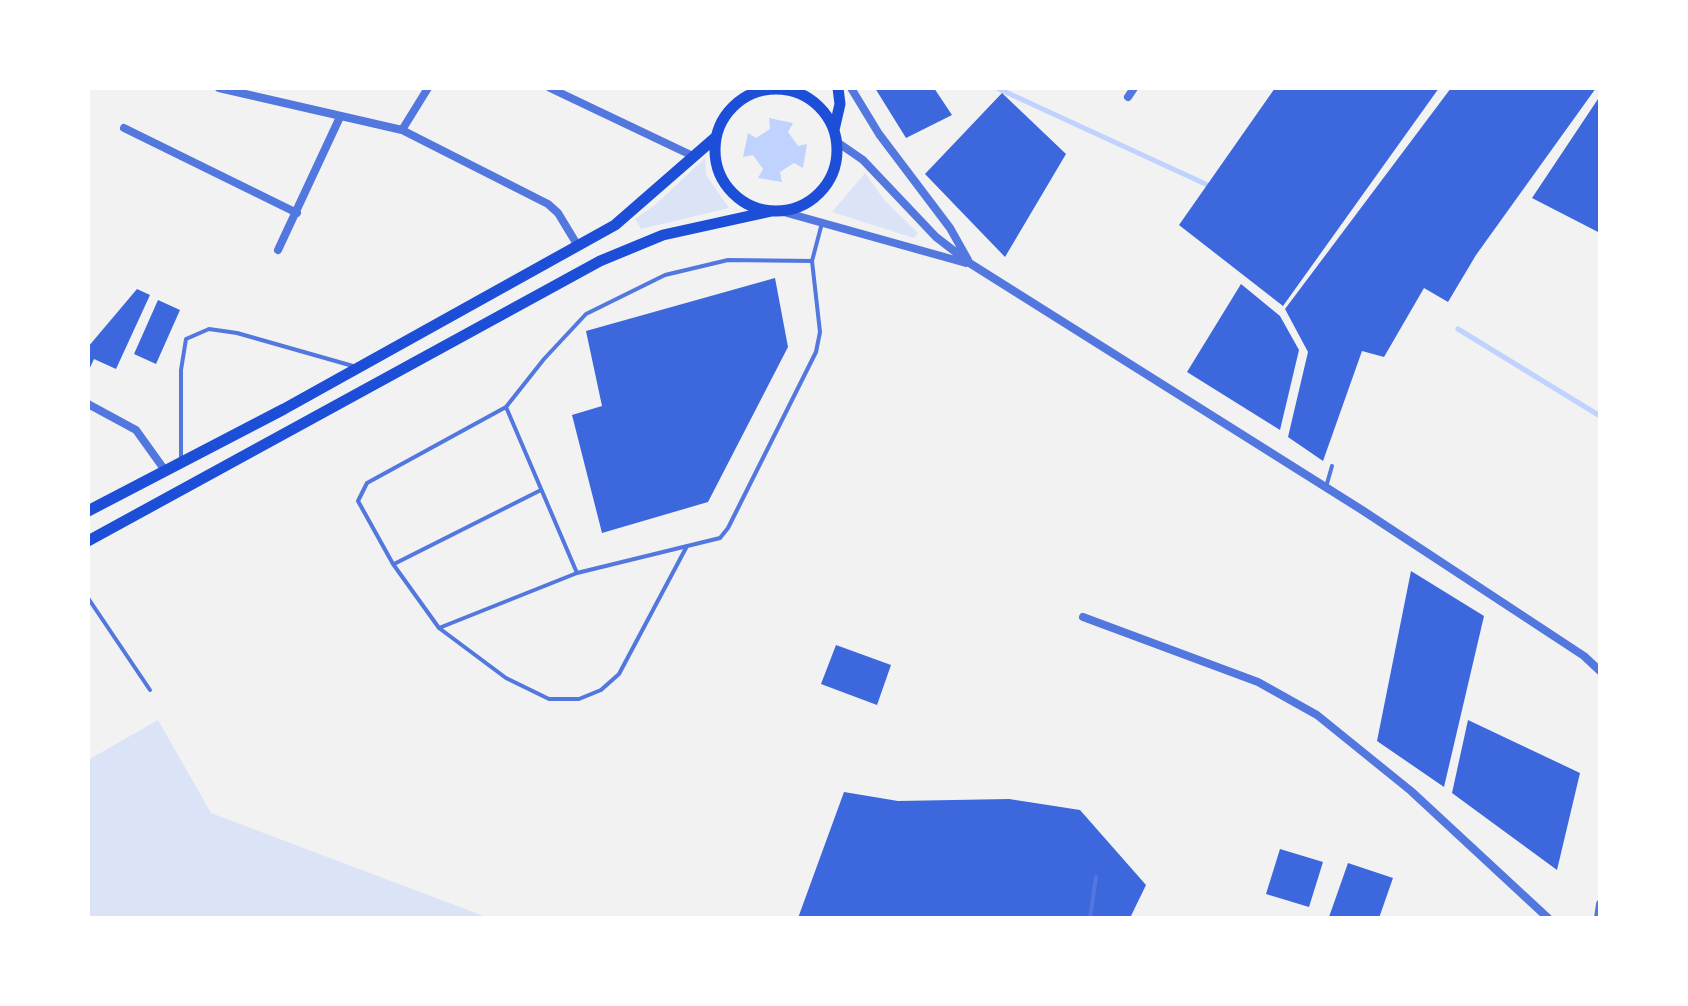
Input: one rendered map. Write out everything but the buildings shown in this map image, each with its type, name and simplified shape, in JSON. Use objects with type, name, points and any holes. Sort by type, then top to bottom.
[{"type":"main road","points":[[737,104],[742,88]]},
{"type":"main road","points":[[88,541],[600,262],[664,235],[808,202],[830,180],[837,162],[838,88]]},
{"type":"main road","points":[[776,211],[740,199],[727,187],[715,154],[716,137],[724,118],[754,94],[792,92],[810,100],[824,113],[835,136]]},
{"type":"main road","points":[[88,511],[358,368],[615,225],[716,137]]},
{"type":"street","points":[[218,88],[402,130],[548,204],[578,246]]},
{"type":"street","points":[[402,130],[428,88]]},
{"type":"street","points":[[550,88],[693,156]]},
{"type":"street","points":[[851,88],[879,134],[950,228],[970,264]]},
{"type":"street","points":[[1128,97],[1134,88]]},
{"type":"street","points":[[278,250],[340,117]]},
{"type":"street","points":[[124,128],[297,213]]},
{"type":"street","points":[[835,136],[936,237],[970,264],[1326,488],[1600,670]]},
{"type":"street","points":[[776,211],[970,264]]},
{"type":"street","points":[[88,404],[136,430],[164,469]]},
{"type":"street","points":[[1083,617],[1258,682],[1317,714],[1411,791],[1548,918]]},
{"type":"street","points":[[1598,918],[1600,904]]},
{"type":"lane","points":[[439,628],[577,573],[720,538],[816,352],[820,332],[812,261],[822,224]]},
{"type":"lane","points":[[687,546],[619,674],[601,690],[579,698],[548,699],[506,678],[439,628],[393,564],[358,501],[367,483],[506,407],[586,314],[665,276],[728,260],[812,261]]},
{"type":"lane","points":[[181,462],[180,399],[186,339],[209,329],[237,333],[358,368]]},
{"type":"lane","points":[[506,407],[577,573]]},
{"type":"lane","points":[[1326,488],[1332,466]]},
{"type":"lane","points":[[393,564],[541,490]]},
{"type":"lane","points":[[88,598],[150,690]]},
{"type":"lane","points":[[1090,918],[1096,878]]},
{"type":"shaded area","points":[[705,158],[706,175],[729,208],[641,229],[635,219]]},
{"type":"shaded area","points":[[865,173],[885,201],[918,233],[914,238],[832,212]]},
{"type":"shaded area","points":[[158,720],[211,813],[489,918],[88,918],[88,760]]},
{"type":"water","points":[[769,118],[793,123],[788,132],[798,146],[807,144],[803,168],[794,163],[780,172],[782,182],[758,178],[763,169],[753,155],[743,157],[748,133],[756,138],[770,129]]},
{"type":"waterway","points":[[997,88],[1212,187]]},
{"type":"waterway","points":[[1458,329],[1600,416]]}]
